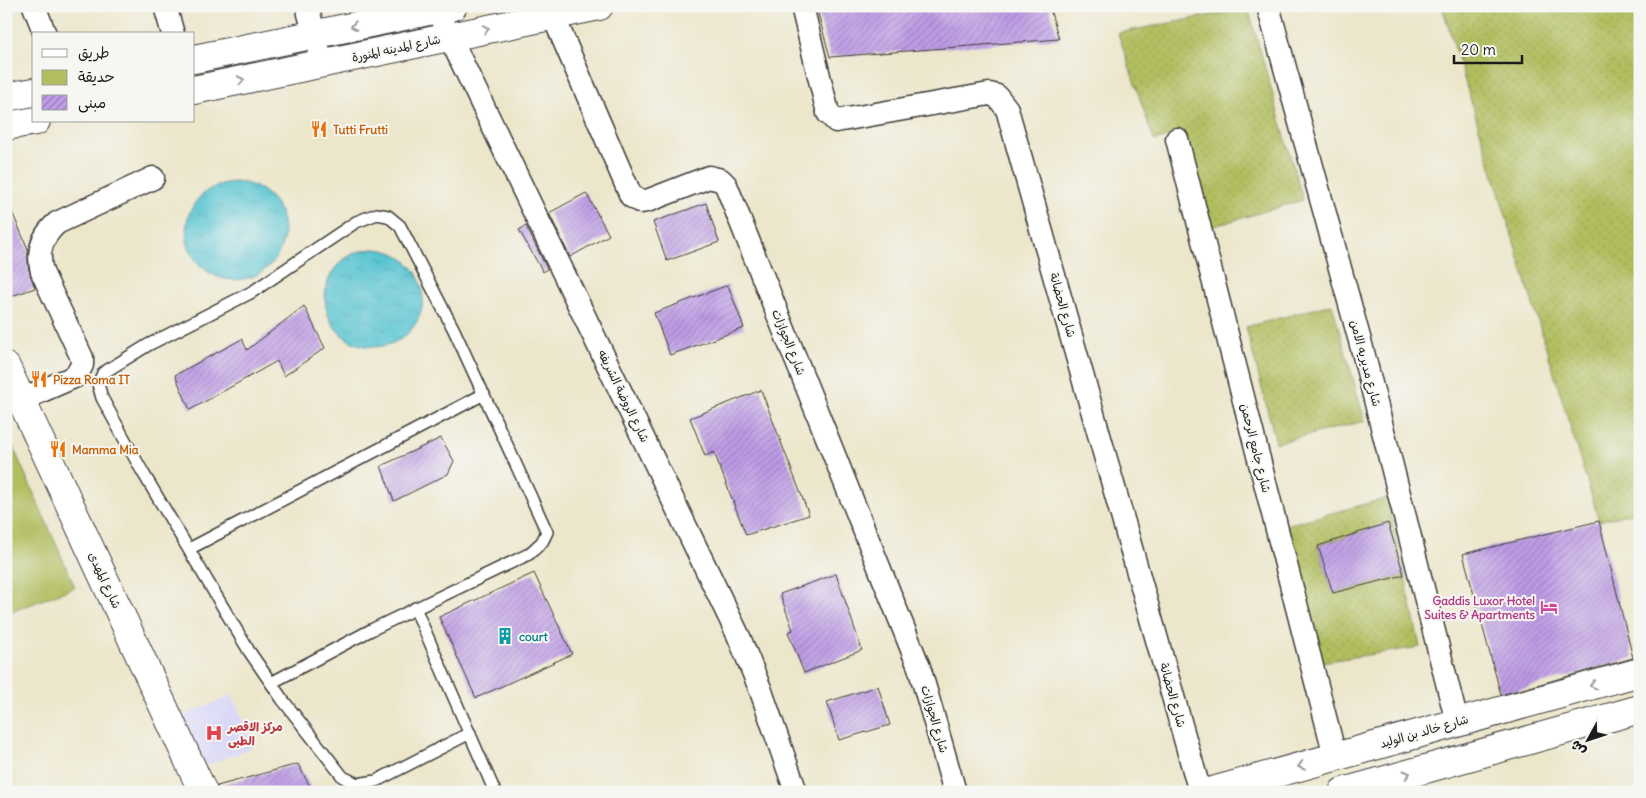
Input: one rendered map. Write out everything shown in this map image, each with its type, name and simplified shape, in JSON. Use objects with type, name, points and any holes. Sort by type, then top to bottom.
[{"type":"main road","name":"شارع المدينه المنورة","points":[[195,90],[450,36],[551,11],[599,6]]},
{"type":"main road","points":[[195,59],[442,7]]},
{"type":"main road","points":[[6,97],[32,92]]},
{"type":"main road","points":[[6,126],[32,122]]},
{"type":"main road","name":"شارع المهدى","points":[[6,367],[203,792]]},
{"type":"main road","name":"شارع خالد بن الوليد","points":[[1209,792],[1640,672]]},
{"type":"main road","points":[[1343,792],[1640,709]]},
{"type":"street","points":[[34,6],[44,32]]},
{"type":"street","points":[[165,6],[172,32]]},
{"type":"street","points":[[307,6],[322,63]]},
{"type":"street","name":"شارع الحضانة","points":[[802,6],[828,113],[836,122],[989,94],[997,96],[1008,109],[1200,792]]},
{"type":"street","name":"شارع مديريه الامن","points":[[1268,6],[1363,352],[1457,722]]},
{"type":"street","name":"شارع الروضة الشريفه","points":[[442,7],[450,36],[739,637],[761,691],[796,792]]},
{"type":"street","name":"شارع الجوازات","points":[[551,11],[631,196],[641,202],[647,201],[709,177],[721,180],[726,185],[919,667],[956,792]]},
{"type":"street","name":"شارع جامع الرحمن","points":[[1177,140],[1335,756]]},
{"type":"street","points":[[21,400],[76,376],[82,365],[82,358],[42,272],[38,259],[41,245],[47,232],[57,223],[153,178]]},
{"type":"lane","points":[[271,682],[415,608],[529,554],[542,542],[547,532],[454,330],[400,226],[388,216],[377,214],[356,222],[252,292],[148,345],[99,378],[102,398],[249,651],[271,682],[343,778],[357,784],[376,780],[470,733]]},
{"type":"lane","points":[[189,549],[484,394]]},
{"type":"lane","points":[[415,608],[494,792]]},
{"type":"shaded area","name":"مركز الاقصر الطبى","points":[[232,695],[254,747],[198,769],[174,720]]},
{"type":"green space","points":[[1442,6],[1640,6],[1640,511],[1599,521]]},
{"type":"green space","points":[[1248,8],[1303,200],[1211,227],[1183,132],[1154,141],[1118,33]]},
{"type":"green space","points":[[1332,304],[1365,421],[1276,443],[1246,327]]},
{"type":"green space","points":[[6,431],[75,587],[6,614]]},
{"type":"green space","points":[[1388,498],[1420,647],[1321,662],[1286,525]],"holes":[[[1388,523],[1404,575],[1333,593],[1318,546]]]},
{"type":"water","points":[[235,182],[254,185],[270,196],[281,212],[284,231],[281,250],[270,266],[254,277],[235,280],[216,277],[200,266],[189,250],[186,231],[189,212],[200,196],[216,185]]},
{"type":"water","points":[[374,249],[393,252],[409,263],[420,279],[423,298],[420,317],[409,333],[393,344],[374,347],[355,344],[339,333],[328,317],[325,298],[328,279],[339,263],[355,252]]},
{"type":"building","points":[[816,6],[1049,6],[1059,39],[830,57]]},
{"type":"building","points":[[586,193],[609,235],[570,257],[549,213]]},
{"type":"building","points":[[6,198],[28,249],[28,267],[35,288],[6,298]]},
{"type":"building","points":[[706,203],[719,242],[667,261],[653,222]]},
{"type":"building","points":[[526,226],[547,269],[543,272],[519,230]]},
{"type":"building","points":[[728,285],[744,328],[670,355],[654,313]]},
{"type":"building","points":[[304,306],[325,348],[284,376],[277,361],[190,410],[175,375],[242,339],[247,350]]},
{"type":"building","points":[[761,390],[809,515],[746,535],[714,452],[705,456],[690,418]]},
{"type":"building","points":[[441,438],[454,461],[448,474],[394,501],[381,466]]},
{"type":"building","name":"Gaddis Luxor Hotel Suites & Apartments","points":[[1599,521],[1633,658],[1501,695],[1463,554]]},
{"type":"building","points":[[1388,523],[1404,575],[1333,593],[1318,546]]},
{"type":"building","name":"court","points":[[534,573],[572,654],[476,698],[439,617]]},
{"type":"building","points":[[836,574],[862,650],[804,673],[788,632],[793,630],[780,594]]},
{"type":"building","points":[[878,686],[890,725],[839,740],[827,702]]},
{"type":"building","points":[[298,764],[313,792],[218,792],[217,786]]},
{"type":"place","name":"Tutti Frutti","points":[[319,129]]},
{"type":"place","name":"Pizza Roma IT","points":[[39,379]]},
{"type":"place","name":"Mamma Mia","points":[[58,449]]},
{"type":"place","name":"Gaddis Luxor Hotel Suites & Apartments","points":[[1549,607]]},
{"type":"place","name":"court","points":[[505,636]]},
{"type":"place","name":"مركز الاقصر الطبى","points":[[214,733]]}]
